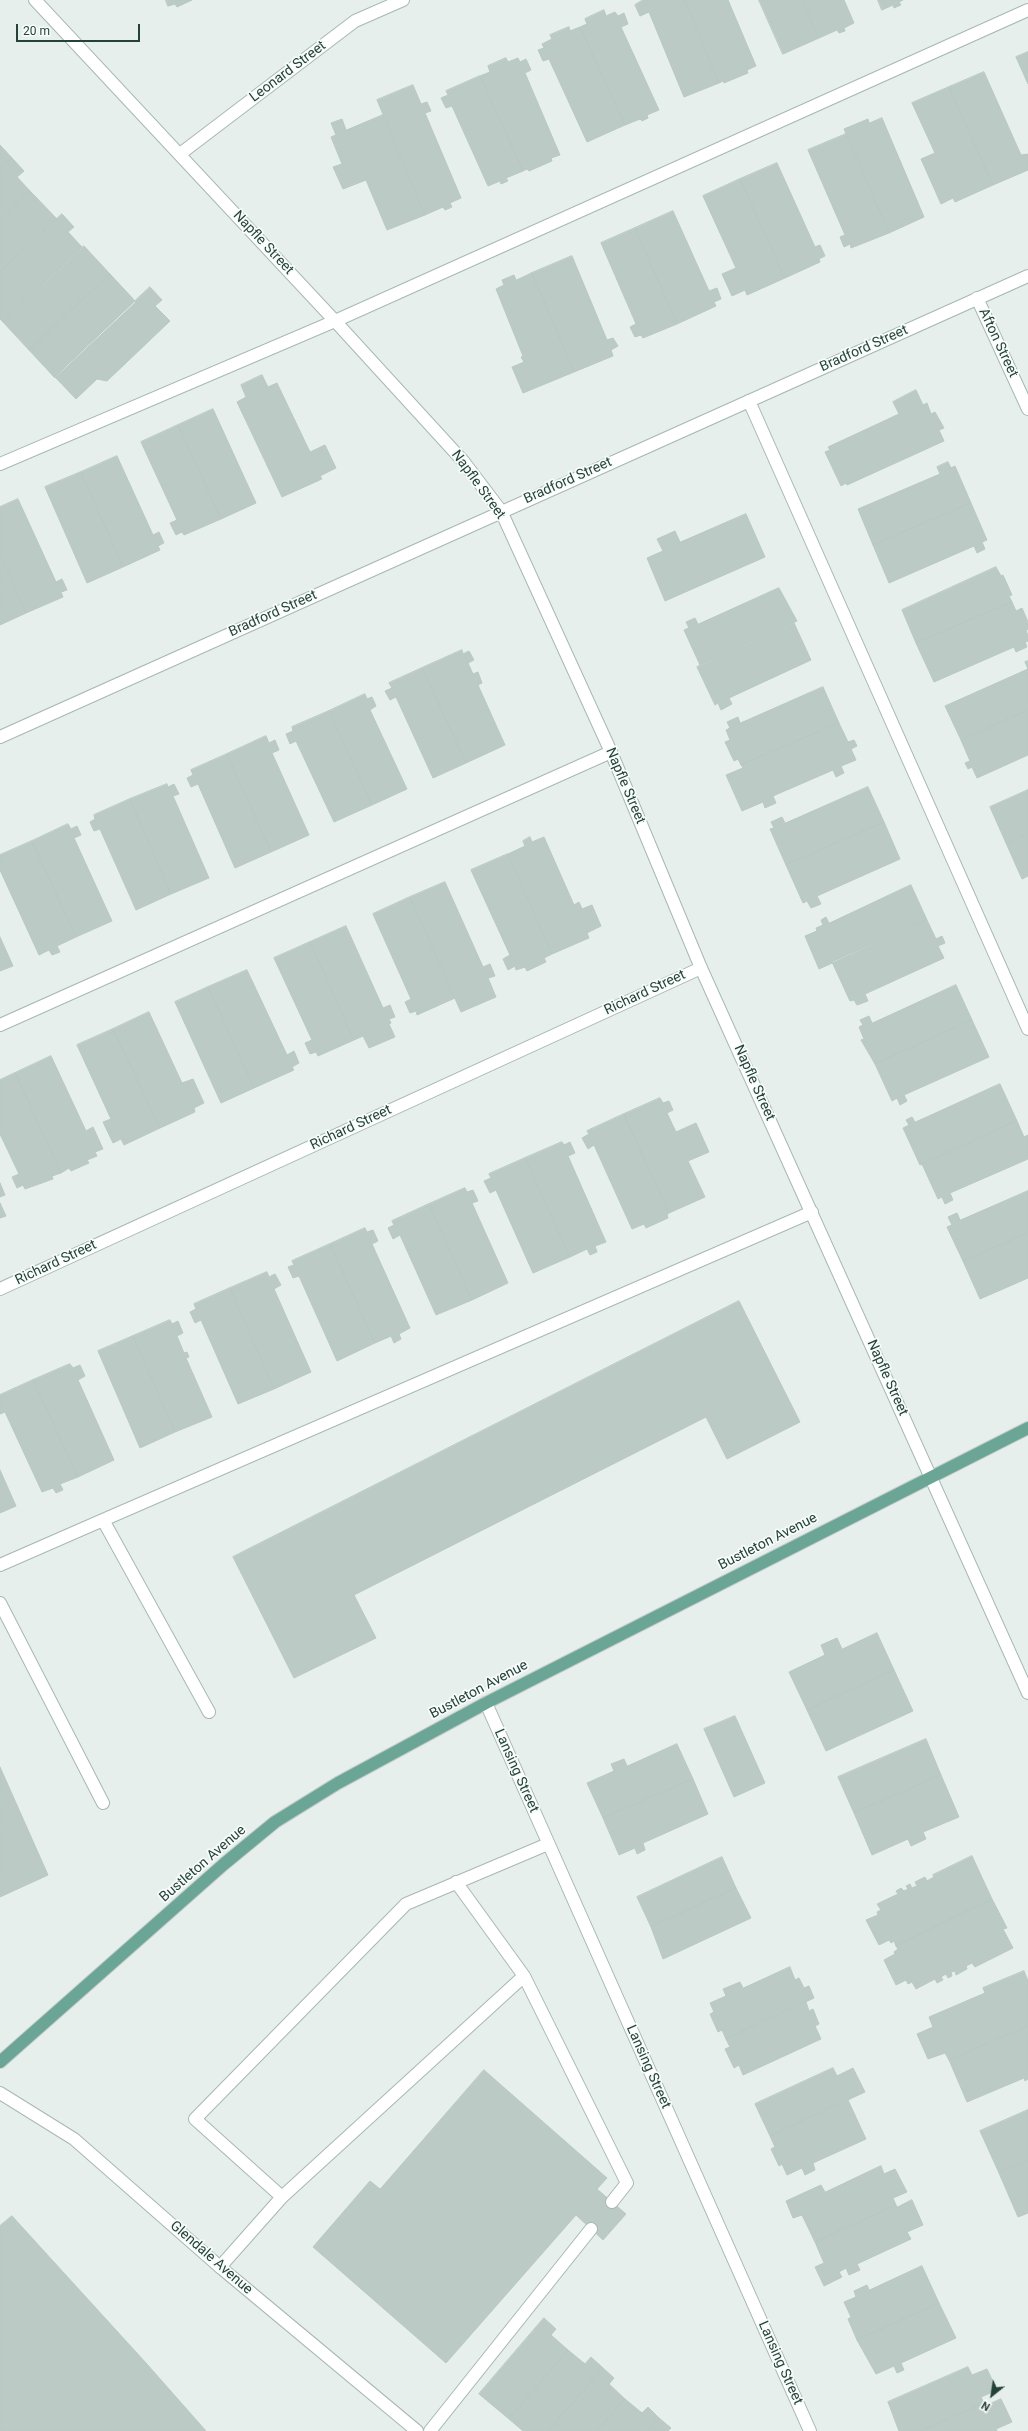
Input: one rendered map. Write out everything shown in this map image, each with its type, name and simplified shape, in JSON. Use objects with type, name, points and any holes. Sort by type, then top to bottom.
[{"type":"main road","name":"Bustleton Avenue","points":[[0,2062],[224,1864],[276,1822],[338,1783],[486,1703],[931,1475],[1028,1428]]},
{"type":"street","name":"Napfle Street","points":[[35,0],[180,154],[463,461],[501,511],[610,752],[701,968],[931,1475],[1028,1693]]},
{"type":"street","name":"Leonard Street","points":[[180,154],[355,21],[403,0]]},
{"type":"street","points":[[0,464],[335,321],[1028,10]]},
{"type":"street","name":"Bradford Street","points":[[0,737],[501,511],[1028,276]]},
{"type":"street","name":"Afton Street","points":[[977,298],[1028,409]]},
{"type":"street","points":[[749,401],[1028,1029]]},
{"type":"street","points":[[0,1025],[610,752]]},
{"type":"street","name":"Richard Street","points":[[0,1288],[701,968]]},
{"type":"street","points":[[0,1565],[812,1212]]},
{"type":"street","points":[[103,1520],[209,1712]]},
{"type":"street","points":[[0,1603],[103,1803]]},
{"type":"street","name":"Lansing Street","points":[[486,1703],[810,2431]]},
{"type":"street","points":[[282,2197],[195,2119],[406,1904],[548,1844]]},
{"type":"street","points":[[456,1882],[524,1976],[627,2183],[612,2202]]},
{"type":"street","points":[[220,2267],[282,2197],[524,1976]]},
{"type":"street","name":"Glendale Avenue","points":[[0,2093],[74,2139],[220,2267],[417,2431]]},
{"type":"street","points":[[430,2431],[591,2229]]},
{"type":"building","points":[[166,0],[192,0],[177,7],[175,4],[168,6]]},
{"type":"building","points":[[643,0],[685,0],[719,83],[684,97],[649,12],[640,16],[635,5]]},
{"type":"building","points":[[685,0],[728,0],[756,66],[747,70],[748,73],[724,83],[723,81],[719,83]]},
{"type":"building","points":[[759,0],[802,0],[819,38],[783,54]]},
{"type":"building","points":[[802,0],[844,0],[854,23],[844,28],[845,31],[839,33],[837,30],[819,38]]},
{"type":"building","points":[[878,0],[903,0],[899,2],[901,5],[894,8],[893,5],[882,10]]},
{"type":"building","points":[[604,10],[606,16],[615,12],[618,16],[624,13],[628,24],[621,27],[659,110],[647,115],[648,118],[642,121],[640,119],[625,125],[580,27],[587,24],[585,19]]},
{"type":"building","points":[[569,27],[570,31],[580,27],[625,125],[587,142],[549,59],[543,61],[538,50],[544,48],[542,44],[552,39],[550,35]]},
{"type":"building","points":[[1028,52],[1028,84],[1016,57]]},
{"type":"building","points":[[506,58],[508,62],[518,58],[520,62],[526,59],[531,70],[525,73],[560,155],[551,158],[552,161],[529,171],[527,169],[523,171],[480,76],[490,72],[488,66]]},
{"type":"building","points":[[984,72],[1021,155],[1028,154],[1028,170],[993,185],[949,87]]},
{"type":"building","points":[[480,76],[523,171],[506,178],[508,181],[501,184],[500,181],[488,186],[452,106],[446,108],[441,98],[448,95],[446,91]]},
{"type":"building","points":[[413,85],[421,104],[427,102],[431,111],[425,113],[461,198],[450,203],[452,207],[445,210],[443,207],[425,215],[377,100]]},
{"type":"building","points":[[949,87],[993,185],[955,202],[953,198],[941,204],[921,159],[935,153],[912,103]]},
{"type":"building","points":[[383,115],[425,215],[387,230],[366,180],[343,189],[333,167],[342,164],[331,137],[336,135],[331,123],[342,119],[346,130]]},
{"type":"building","points":[[882,118],[924,217],[889,233],[844,129],[868,119],[869,123]]},
{"type":"building","points":[[846,134],[889,233],[851,248],[850,244],[844,247],[840,237],[845,235],[808,150]]},
{"type":"building","points":[[0,145],[12,158],[0,169]]},
{"type":"building","points":[[12,158],[24,171],[17,177],[30,191],[0,220],[0,169]]},
{"type":"building","points":[[777,163],[815,247],[820,245],[825,256],[819,259],[820,262],[785,278],[740,179]]},
{"type":"building","points":[[740,179],[785,278],[747,295],[745,290],[732,296],[722,274],[736,268],[703,196]]},
{"type":"building","points":[[30,191],[57,219],[0,272],[0,220]]},
{"type":"building","points":[[673,211],[709,291],[717,288],[721,299],[714,302],[716,306],[677,324],[635,228]]},
{"type":"building","points":[[62,214],[74,227],[68,232],[82,247],[3,322],[0,319],[0,272]]},
{"type":"building","points":[[635,228],[677,324],[643,338],[641,335],[635,337],[630,327],[636,324],[601,243]]},
{"type":"building","points":[[84,246],[110,274],[29,350],[3,322]]},
{"type":"building","points":[[572,256],[607,340],[613,338],[618,346],[611,350],[613,356],[574,372],[532,273]]},
{"type":"building","points":[[532,273],[574,372],[523,393],[512,367],[524,362],[521,357],[523,356],[496,289],[504,285],[502,280],[514,275],[516,280]]},
{"type":"building","points":[[110,274],[136,302],[55,378],[29,350]]},
{"type":"building","points":[[150,287],[162,300],[155,306],[170,321],[107,381],[97,379],[76,399],[55,377]]},
{"type":"building","points":[[262,375],[268,387],[277,383],[310,452],[325,445],[336,468],[320,476],[322,479],[282,497],[237,402],[246,397],[241,385]]},
{"type":"building","points":[[916,390],[923,405],[927,403],[931,414],[935,412],[944,428],[939,430],[944,441],[847,485],[846,483],[841,486],[825,452],[830,450],[828,447],[899,414],[893,402]]},
{"type":"building","points":[[213,409],[256,503],[221,519],[178,425]]},
{"type":"building","points":[[178,425],[221,519],[184,535],[182,532],[176,535],[170,523],[177,520],[141,442]]},
{"type":"building","points":[[117,456],[153,535],[159,532],[164,543],[158,546],[160,550],[123,567],[81,472]]},
{"type":"building","points":[[948,462],[951,468],[955,466],[971,503],[873,545],[858,509],[940,474],[937,467]]},
{"type":"building","points":[[81,472],[123,567],[87,583],[45,487]]},
{"type":"building","points":[[18,499],[56,582],[62,579],[67,590],[61,592],[63,597],[26,613],[0,554],[0,507]]},
{"type":"building","points":[[971,503],[987,540],[982,542],[985,549],[977,553],[974,546],[889,583],[873,545]]},
{"type":"building","points":[[746,514],[765,557],[665,601],[647,558],[663,551],[657,539],[675,531],[680,542]]},
{"type":"building","points":[[0,554],[26,613],[0,625]]},
{"type":"building","points":[[996,567],[1001,576],[1003,575],[1012,595],[1009,596],[1012,602],[916,643],[902,610]]},
{"type":"building","points":[[779,588],[797,621],[700,665],[684,630],[689,628],[686,622],[695,618],[698,624]]},
{"type":"building","points":[[1012,602],[1016,611],[1022,608],[1028,622],[1028,629],[1026,630],[1028,641],[1025,642],[1027,647],[1016,652],[1014,647],[934,682],[916,643]]},
{"type":"building","points":[[794,623],[811,660],[729,698],[732,704],[721,710],[718,703],[715,705],[697,667]]},
{"type":"building","points":[[462,650],[463,654],[469,651],[474,660],[468,663],[473,674],[478,672],[482,683],[478,685],[505,745],[466,763],[422,668]]},
{"type":"building","points":[[1028,661],[1028,669],[1025,662]]},
{"type":"building","points":[[422,668],[466,763],[433,778],[396,697],[390,700],[385,691],[392,688],[389,683]]},
{"type":"building","points":[[1028,669],[1028,710],[961,740],[945,706]]},
{"type":"building","points":[[823,687],[839,723],[741,765],[738,759],[734,761],[725,742],[730,740],[726,730],[730,728],[727,722],[738,717],[740,723]]},
{"type":"building","points":[[365,694],[367,699],[372,697],[376,706],[370,710],[407,789],[372,805],[329,711]]},
{"type":"building","points":[[1028,710],[1028,755],[977,778],[972,767],[968,769],[965,763],[970,761],[961,740]]},
{"type":"building","points":[[329,711],[372,805],[334,822],[296,741],[290,744],[286,734],[293,731],[292,727]]},
{"type":"building","points":[[839,723],[848,742],[854,740],[857,746],[851,749],[856,760],[841,766],[844,773],[836,777],[833,770],[773,796],[776,803],[765,808],[763,802],[742,811],[726,775],[743,768],[741,765]]},
{"type":"building","points":[[266,736],[269,743],[275,740],[279,750],[272,753],[309,835],[271,852],[227,754]]},
{"type":"building","points":[[227,754],[271,852],[235,868],[198,784],[191,787],[187,778],[193,775],[191,770]]},
{"type":"building","points":[[167,784],[168,787],[174,784],[179,794],[173,796],[209,878],[171,894],[130,799]]},
{"type":"building","points":[[868,787],[884,822],[786,865],[770,829],[774,828],[771,822],[782,817],[785,823]]},
{"type":"building","points":[[1028,790],[1028,834],[1006,843],[990,807]]},
{"type":"building","points":[[130,799],[171,894],[136,910],[100,829],[94,831],[90,822],[95,819],[94,815]]},
{"type":"building","points":[[884,822],[900,859],[817,896],[821,904],[811,908],[807,901],[803,903],[786,865]]},
{"type":"building","points":[[68,824],[71,829],[77,826],[81,835],[74,838],[112,921],[76,937],[32,841]]},
{"type":"building","points":[[1028,834],[1028,876],[1022,879],[1006,843]]},
{"type":"building","points":[[530,837],[532,842],[544,837],[574,905],[579,902],[582,909],[592,905],[601,926],[587,933],[589,938],[552,954],[508,854],[525,846],[523,841]]},
{"type":"building","points":[[32,841],[76,937],[57,946],[60,952],[52,955],[49,950],[39,955],[0,870],[0,855]]},
{"type":"building","points":[[508,854],[552,954],[544,958],[546,962],[527,971],[525,967],[516,970],[515,966],[508,970],[503,959],[510,955],[471,870]]},
{"type":"building","points":[[445,882],[483,967],[490,964],[495,976],[488,978],[496,997],[461,1012],[410,897]]},
{"type":"building","points":[[911,885],[927,920],[819,969],[805,936],[817,931],[816,928],[823,925],[821,920],[826,917],[829,923]]},
{"type":"building","points":[[410,897],[455,998],[417,1015],[416,1011],[410,1013],[405,1002],[411,999],[373,914]]},
{"type":"building","points":[[927,920],[936,939],[942,936],[945,943],[938,946],[944,958],[865,994],[868,1001],[857,1005],[854,1000],[850,1001],[832,962]]},
{"type":"building","points":[[346,926],[383,1008],[390,1005],[395,1017],[389,1019],[391,1023],[389,1024],[395,1037],[369,1048],[363,1036],[354,1040],[310,942]]},
{"type":"building","points":[[0,937],[13,966],[0,971]]},
{"type":"building","points":[[310,942],[354,1040],[318,1056],[316,1052],[310,1054],[305,1043],[312,1040],[274,958]]},
{"type":"building","points":[[247,970],[287,1055],[294,1051],[299,1063],[292,1067],[294,1070],[254,1088],[208,987]]},
{"type":"building","points":[[956,985],[972,1020],[875,1064],[861,1040],[864,1039],[859,1027],[863,1025],[860,1020],[869,1016],[872,1023]]},
{"type":"building","points":[[208,987],[254,1088],[221,1103],[175,1002]]},
{"type":"building","points":[[149,1012],[182,1083],[193,1079],[204,1103],[194,1108],[195,1112],[160,1128],[113,1029]]},
{"type":"building","points":[[972,1020],[989,1057],[904,1095],[907,1101],[900,1105],[897,1098],[892,1101],[875,1064]]},
{"type":"building","points":[[113,1029],[160,1128],[124,1145],[121,1139],[113,1143],[103,1122],[111,1119],[77,1045]]},
{"type":"building","points":[[51,1056],[86,1131],[93,1127],[103,1149],[95,1152],[97,1156],[87,1160],[89,1163],[71,1171],[69,1168],[61,1173],[15,1073]]},
{"type":"building","points":[[15,1073],[61,1173],[52,1176],[53,1179],[25,1189],[23,1185],[17,1188],[12,1177],[19,1174],[0,1134],[0,1080]]},
{"type":"building","points":[[1000,1084],[1017,1121],[920,1165],[903,1128],[909,1125],[906,1120],[912,1117],[915,1122]]},
{"type":"building","points":[[660,1098],[663,1103],[669,1101],[673,1110],[667,1113],[676,1132],[696,1123],[709,1152],[688,1161],[705,1197],[669,1213],[624,1114]]},
{"type":"building","points":[[624,1114],[669,1213],[667,1214],[668,1218],[646,1228],[644,1224],[632,1229],[594,1145],[588,1149],[582,1138],[589,1134],[587,1131]]},
{"type":"building","points":[[1017,1121],[1024,1137],[1028,1135],[1028,1159],[950,1193],[953,1200],[945,1204],[942,1197],[938,1199],[922,1164]]},
{"type":"building","points":[[562,1142],[564,1145],[570,1142],[575,1153],[568,1156],[606,1242],[595,1246],[597,1252],[590,1255],[587,1249],[570,1257],[525,1158]]},
{"type":"building","points":[[525,1158],[570,1257],[533,1273],[496,1190],[490,1193],[484,1181],[491,1178],[489,1174]]},
{"type":"building","points":[[0,1183],[5,1195],[0,1197]]},
{"type":"building","points":[[465,1188],[467,1192],[473,1190],[478,1201],[472,1203],[508,1283],[472,1300],[429,1204]]},
{"type":"building","points":[[1028,1191],[1028,1233],[963,1261],[947,1227],[952,1225],[948,1217],[957,1213],[960,1220]]},
{"type":"building","points":[[0,1203],[6,1216],[0,1218]]},
{"type":"building","points":[[429,1204],[472,1300],[436,1315],[400,1235],[393,1239],[388,1228],[394,1225],[392,1221]]},
{"type":"building","points":[[365,1228],[367,1232],[373,1230],[378,1241],[372,1244],[410,1328],[399,1334],[401,1339],[394,1343],[391,1336],[375,1343],[330,1244]]},
{"type":"building","points":[[1028,1233],[1028,1278],[980,1299],[963,1261]]},
{"type":"building","points":[[330,1244],[375,1343],[337,1361],[299,1276],[293,1278],[288,1267],[294,1265],[292,1261]]},
{"type":"building","points":[[267,1272],[269,1277],[275,1274],[281,1285],[274,1289],[311,1372],[274,1389],[230,1288]]},
{"type":"building","points":[[230,1288],[274,1389],[238,1404],[201,1320],[195,1323],[190,1312],[196,1309],[194,1304]]},
{"type":"building","points":[[739,1301],[800,1422],[727,1459],[706,1417],[354,1595],[376,1638],[294,1678],[233,1557]]},
{"type":"building","points":[[170,1320],[172,1324],[178,1321],[183,1333],[177,1336],[184,1353],[187,1352],[189,1357],[186,1358],[212,1417],[175,1432],[133,1336]]},
{"type":"building","points":[[133,1336],[175,1432],[140,1448],[98,1351]]},
{"type":"building","points":[[70,1364],[73,1368],[80,1365],[85,1376],[78,1380],[114,1460],[78,1477],[33,1380]]},
{"type":"building","points":[[33,1380],[78,1477],[60,1484],[63,1490],[56,1493],[53,1488],[42,1492],[5,1412],[0,1414],[0,1395]]},
{"type":"building","points":[[0,1470],[16,1506],[0,1513]]},
{"type":"building","points":[[877,1633],[894,1670],[807,1710],[789,1672],[825,1655],[821,1645],[837,1638],[842,1649]]},
{"type":"building","points":[[894,1670],[913,1711],[826,1751],[807,1710]]},
{"type":"building","points":[[735,1716],[765,1783],[734,1797],[704,1729]]},
{"type":"building","points":[[926,1739],[941,1775],[854,1813],[838,1777]]},
{"type":"building","points":[[677,1744],[693,1779],[603,1818],[587,1783],[614,1771],[611,1764],[624,1759],[627,1766]]},
{"type":"building","points":[[0,1767],[48,1875],[0,1897]]},
{"type":"building","points":[[941,1775],[959,1817],[923,1832],[926,1839],[911,1846],[908,1839],[872,1855],[854,1813]]},
{"type":"building","points":[[693,1779],[708,1814],[643,1843],[645,1850],[637,1854],[635,1848],[619,1855],[603,1818]]},
{"type":"building","points":[[972,1856],[992,1899],[896,1946],[894,1941],[891,1943],[889,1940],[879,1945],[866,1920],[878,1915],[877,1912],[881,1910],[877,1904],[898,1894],[896,1891],[901,1888],[904,1891],[908,1889],[906,1886],[910,1884],[912,1888],[917,1886],[915,1882],[925,1877],[927,1881],[934,1877],[933,1875]]},
{"type":"building","points":[[722,1857],[736,1888],[651,1927],[637,1897]]},
{"type":"building","points":[[736,1888],[751,1918],[663,1959],[651,1927]]},
{"type":"building","points":[[992,1899],[1007,1928],[1003,1929],[1013,1948],[975,1967],[972,1963],[966,1966],[967,1969],[956,1975],[955,1971],[951,1972],[952,1976],[948,1978],[946,1974],[941,1977],[943,1980],[937,1983],[935,1979],[916,1989],[912,1982],[908,1984],[906,1980],[896,1985],[884,1960],[895,1954],[894,1952],[898,1949],[896,1946]]},
{"type":"building","points":[[790,1967],[795,1980],[799,1978],[804,1988],[809,1986],[814,1998],[726,2039],[722,2030],[718,2032],[710,2014],[714,2012],[710,2003],[726,1996],[723,1989],[740,1982],[743,1988]]},
{"type":"building","points":[[1024,1971],[1028,1981],[1028,2026],[949,2060],[945,2053],[928,2059],[917,2034],[933,2027],[929,2017],[985,1993],[983,1988]]},
{"type":"building","points":[[806,2002],[809,2011],[813,2009],[819,2024],[815,2026],[821,2039],[743,2075],[739,2065],[734,2068],[725,2049],[730,2047],[726,2039]]},
{"type":"building","points":[[1028,2026],[1028,2079],[1025,2081],[1024,2078],[967,2102],[949,2060]]},
{"type":"building","points":[[833,2068],[837,2076],[853,2068],[865,2092],[770,2136],[755,2104]]},
{"type":"building","points":[[484,2070],[607,2178],[597,2189],[626,2214],[603,2240],[576,2215],[446,2363],[313,2247],[370,2181],[380,2189]]},
{"type":"building","points":[[848,2100],[866,2139],[813,2163],[815,2170],[805,2175],[802,2168],[787,2175],[782,2164],[779,2166],[771,2149],[775,2147],[770,2136]]},
{"type":"building","points":[[1028,2110],[1028,2160],[999,2173],[980,2131]]},
{"type":"building","points":[[1028,2160],[1028,2213],[1018,2217],[999,2173]]},
{"type":"building","points":[[881,2166],[884,2174],[895,2169],[907,2192],[893,2198],[896,2205],[815,2242],[802,2215],[793,2218],[786,2201],[821,2185],[825,2192]]},
{"type":"building","points":[[912,2200],[923,2225],[907,2232],[911,2239],[857,2264],[860,2270],[849,2275],[846,2268],[839,2272],[842,2277],[824,2286],[815,2267],[824,2263],[815,2242],[896,2205],[897,2207]]},
{"type":"building","points":[[12,2216],[206,2431],[0,2431],[0,2226]]},
{"type":"building","points":[[922,2266],[939,2303],[857,2340],[848,2319],[851,2317],[844,2302],[856,2297],[854,2291],[867,2285],[869,2290]]},
{"type":"building","points":[[939,2303],[956,2338],[901,2363],[904,2370],[897,2373],[894,2366],[876,2374],[857,2340]]},
{"type":"building","points":[[544,2318],[556,2329],[551,2335],[568,2350],[509,2419],[479,2394]]},
{"type":"building","points":[[568,2350],[585,2364],[591,2357],[603,2368],[548,2431],[523,2431],[509,2419]]},
{"type":"building","points":[[968,2367],[972,2375],[987,2369],[997,2390],[981,2397],[984,2403],[921,2431],[899,2431],[888,2402]]},
{"type":"building","points":[[603,2368],[614,2378],[609,2384],[625,2399],[597,2431],[548,2431]]},
{"type":"building","points":[[625,2399],[642,2413],[648,2407],[659,2418],[648,2431],[597,2431]]},
{"type":"building","points":[[1001,2399],[1012,2422],[996,2429],[997,2431],[921,2431],[984,2403],[985,2406]]},
{"type":"building","points":[[659,2418],[671,2428],[668,2431],[648,2431]]}]
